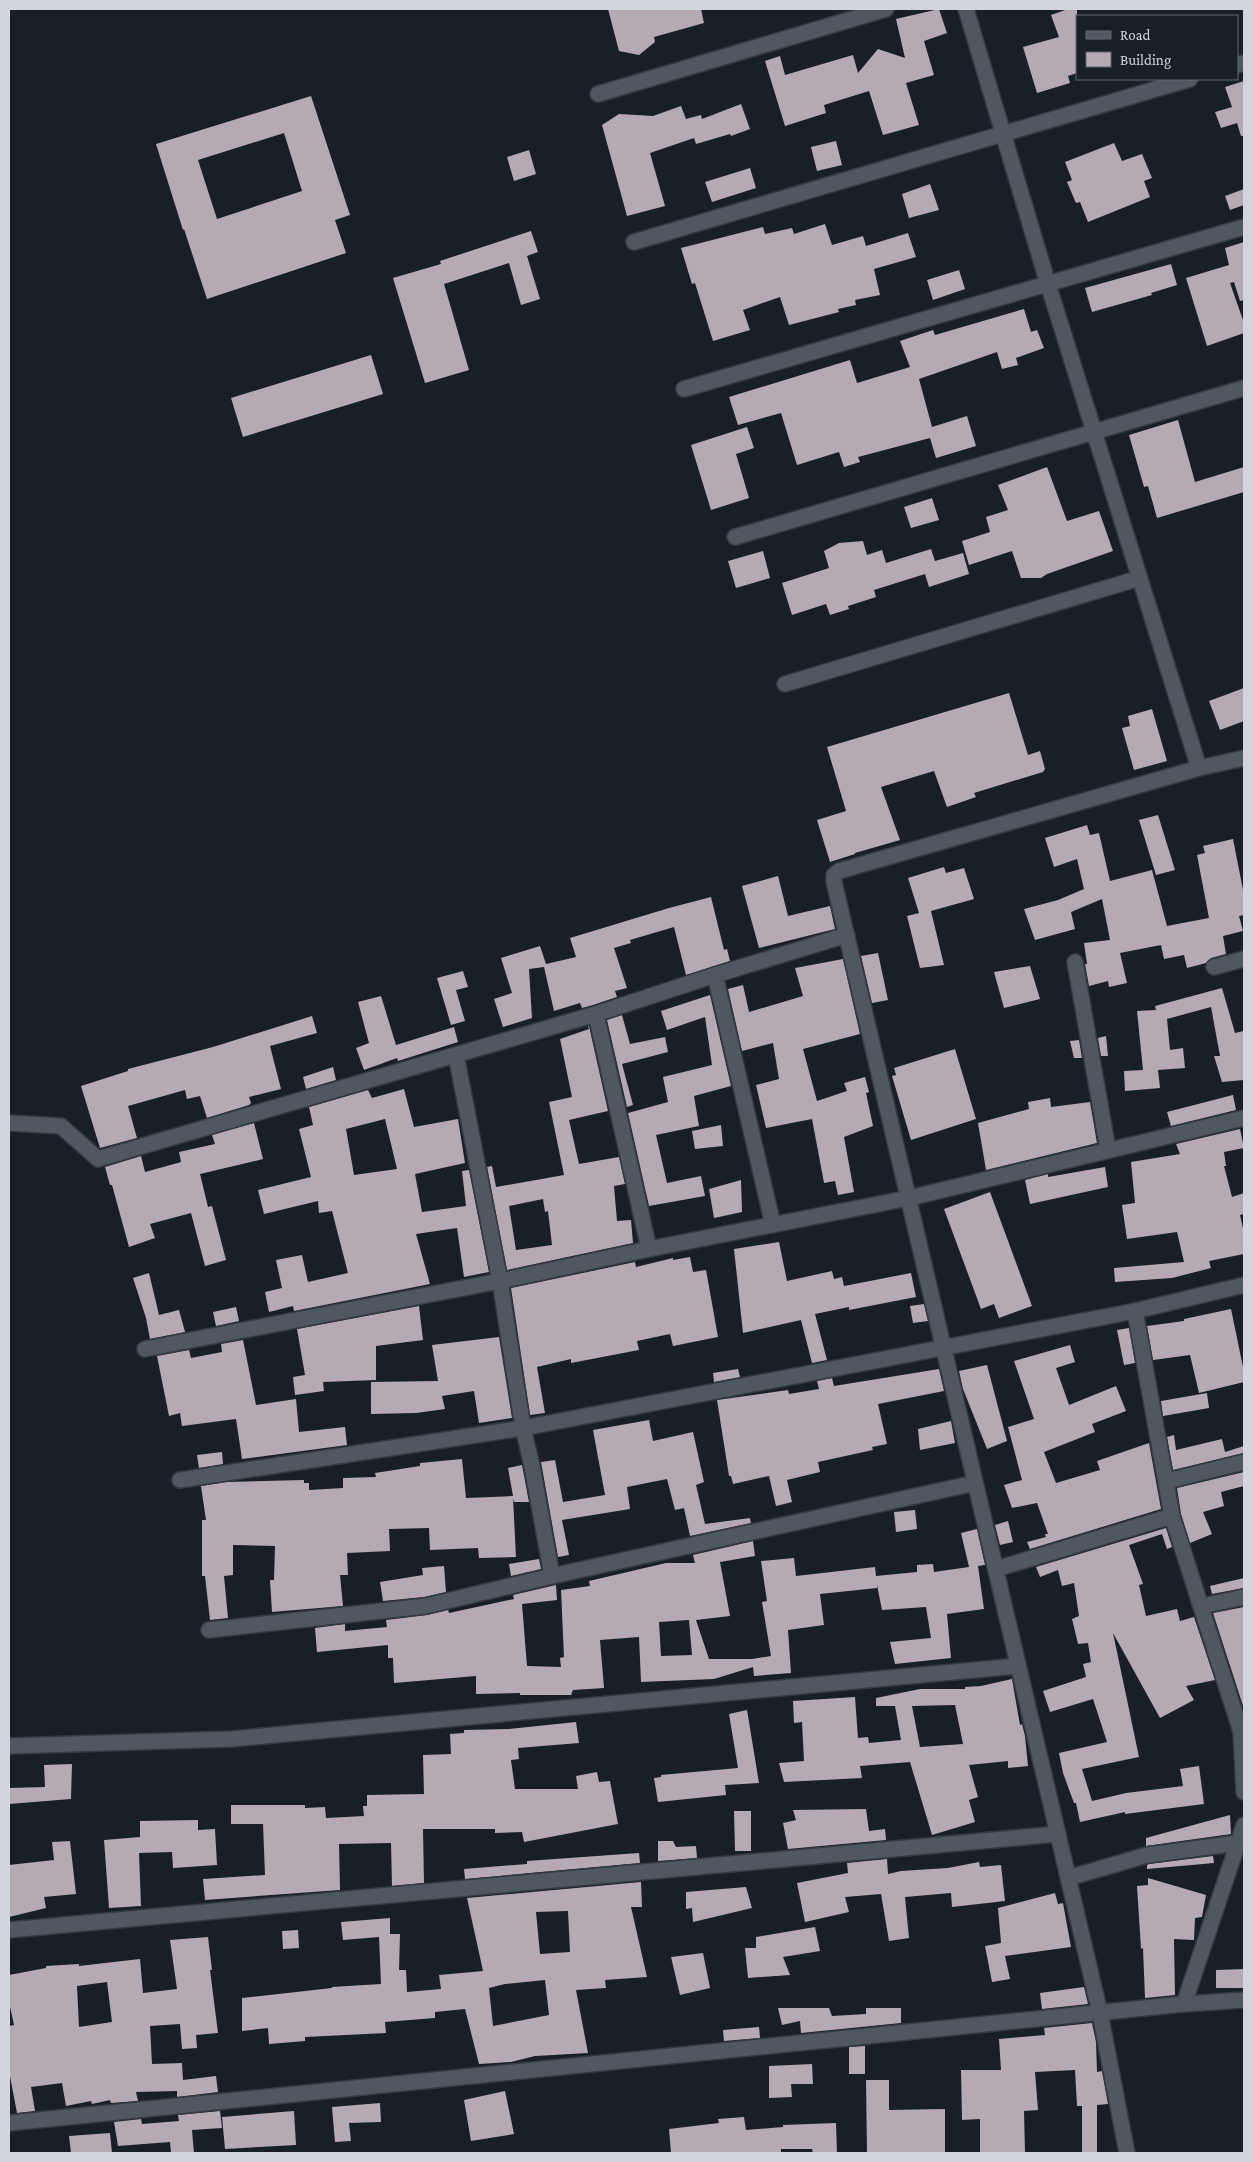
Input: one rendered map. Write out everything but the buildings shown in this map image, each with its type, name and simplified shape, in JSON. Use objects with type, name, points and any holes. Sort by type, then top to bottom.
[{"type":"street","points":[[598,94],[886,9]]},
{"type":"street","points":[[966,9],[1048,284],[1199,768]]},
{"type":"street","points":[[634,242],[1187,80]]},
{"type":"street","points":[[684,389],[1244,227]]},
{"type":"street","points":[[735,537],[1244,388]]},
{"type":"street","points":[[785,684],[1140,578]]},
{"type":"street","points":[[1128,2153],[1100,2013],[834,882],[834,875],[839,871],[1199,768],[1244,758]]},
{"type":"street","points":[[9,1124],[61,1126],[98,1159],[596,1014],[715,974],[847,935]]},
{"type":"street","points":[[1214,967],[1244,959]]},
{"type":"street","points":[[1075,962],[1108,1150]]},
{"type":"street","points":[[715,974],[773,1225]]},
{"type":"street","points":[[596,1014],[649,1249]]},
{"type":"street","points":[[456,1055],[500,1281],[523,1428],[532,1466],[552,1576]]},
{"type":"street","points":[[146,1349],[500,1281],[649,1249],[909,1198],[1244,1118]]},
{"type":"street","points":[[180,1480],[523,1428],[1135,1311],[1244,1285]]},
{"type":"street","points":[[1135,1311],[1172,1516],[1242,1731],[1244,1792]]},
{"type":"street","points":[[1167,1481],[1244,1462]]},
{"type":"street","points":[[208,1630],[426,1606],[552,1576],[976,1483]]},
{"type":"street","points":[[996,1569],[1172,1516]]},
{"type":"street","points":[[1202,1606],[1244,1597]]},
{"type":"street","points":[[9,1746],[231,1739],[1018,1666]]},
{"type":"street","points":[[1184,2004],[1244,1825]]},
{"type":"street","points":[[9,1930],[1058,1834]]},
{"type":"street","points":[[1068,1878],[1147,1855],[1238,1843]]},
{"type":"street","points":[[9,2123],[1184,2004],[1244,2000]]}]
